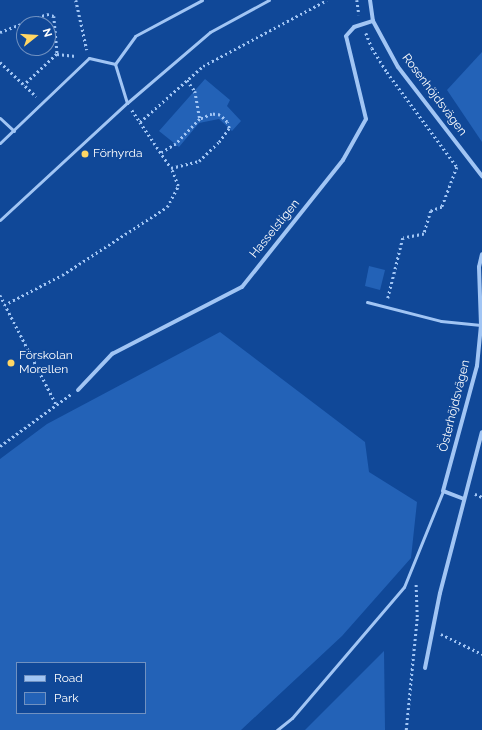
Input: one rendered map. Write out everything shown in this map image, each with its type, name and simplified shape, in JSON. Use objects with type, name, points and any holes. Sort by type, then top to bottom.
[{"type":"street","name":"Rosenhöjdsvägen","points":[[370,0],[373,21],[398,67],[482,176]]},
{"type":"street","name":"Hasselstigen","points":[[78,390],[112,354],[242,287],[343,160],[366,119],[346,36],[354,27],[373,21]]},
{"type":"street","name":"Österhöjdsvägen","points":[[443,491],[477,366],[480,324],[479,267],[482,254]]},
{"type":"street","points":[[426,668],[440,593],[482,432]]},
{"type":"street","points":[[443,491],[464,499]]},
{"type":"lane","points":[[115,64],[135,36],[202,0]]},
{"type":"lane","points":[[0,220],[127,103],[210,32],[269,0]]},
{"type":"lane","points":[[0,143],[89,58],[115,64]]},
{"type":"lane","points":[[115,64],[127,103]]},
{"type":"lane","points":[[0,118],[14,131]]},
{"type":"lane","points":[[367,302],[441,321],[480,324]]},
{"type":"lane","points":[[277,730],[297,712],[404,587],[443,491]]},
{"type":"path","points":[[57,54],[89,58],[76,0]]},
{"type":"path","points":[[140,122],[203,66],[327,0]]},
{"type":"path","points":[[357,0],[362,24],[372,48],[457,167],[442,207],[431,211],[424,234],[403,238],[386,307]]},
{"type":"path","points":[[0,32],[47,14],[54,16],[57,54]]},
{"type":"path","points":[[24,85],[57,54]]},
{"type":"path","points":[[0,62],[43,103]]},
{"type":"path","points":[[187,80],[195,91],[200,119]]},
{"type":"path","points":[[4,305],[62,275],[167,207],[178,186],[171,168],[127,103]]},
{"type":"path","points":[[161,153],[176,144],[200,119],[212,114],[220,115],[227,122],[229,128],[219,142],[199,161],[171,168]]},
{"type":"path","points":[[0,295],[56,404]]},
{"type":"path","points":[[0,446],[56,404],[78,390]]},
{"type":"path","points":[[406,730],[417,617],[414,565]]},
{"type":"path","points":[[433,630],[482,654]]},
{"type":"green space","points":[[482,52],[482,142],[447,90]]},
{"type":"green space","points":[[205,79],[230,100],[227,106],[241,121],[232,131],[219,119],[199,123],[179,147],[159,131]]},
{"type":"green space","points":[[369,266],[385,270],[380,290],[365,286]]},
{"type":"green space","points":[[220,332],[365,442],[369,472],[417,502],[411,558],[342,636],[241,730],[0,730],[0,459],[47,424]]},
{"type":"green space","points":[[384,651],[385,730],[305,730]]},
{"type":"place","name":"Förhyrda","points":[[85,154]]},
{"type":"place","name":"Förskolan Morellen","points":[[11,363]]}]
